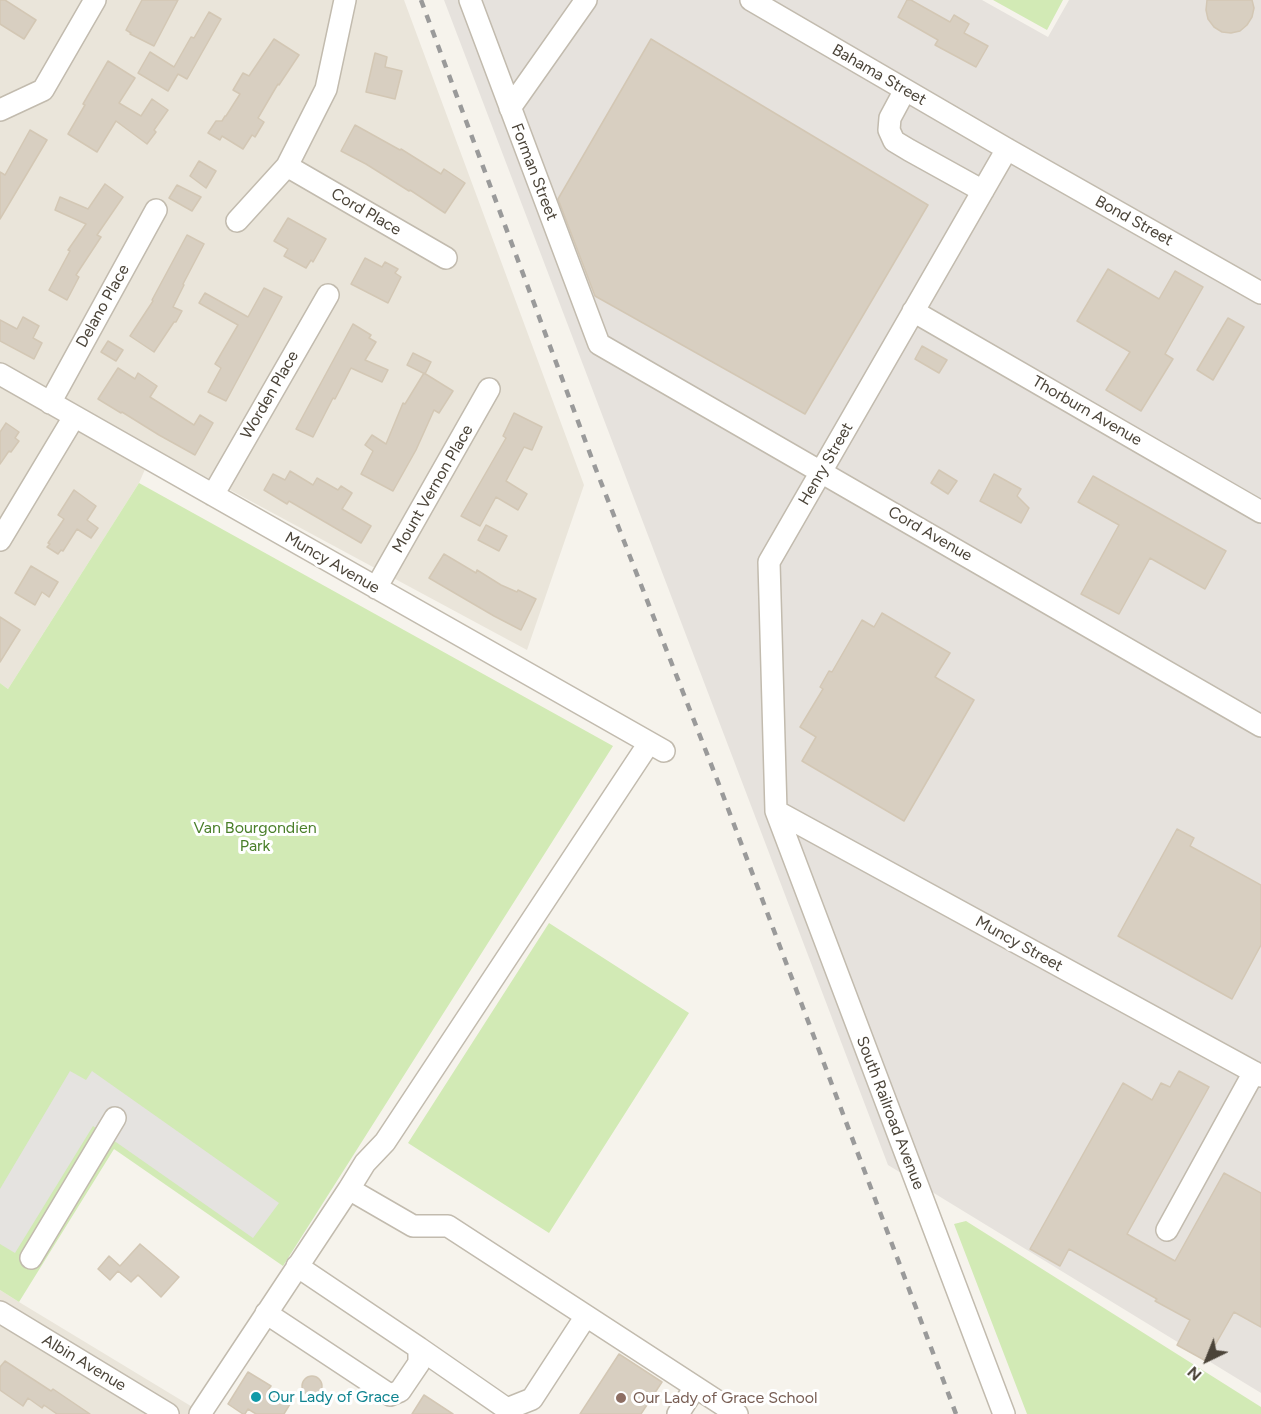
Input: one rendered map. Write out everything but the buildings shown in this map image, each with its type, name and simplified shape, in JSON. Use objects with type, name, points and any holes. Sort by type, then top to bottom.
[{"type":"street","points":[[0,110],[43,90],[95,0]]},
{"type":"street","points":[[237,221],[287,166],[326,89],[345,0]]},
{"type":"street","name":"Forman Street","points":[[470,0],[598,344]]},
{"type":"street","points":[[510,108],[586,0]]},
{"type":"street","name":"Bahama Street","points":[[751,0],[1007,149]]},
{"type":"street","points":[[905,90],[890,118],[889,130],[894,141],[983,191]]},
{"type":"street","name":"Henry Street","points":[[776,811],[769,562],[1007,149]]},
{"type":"street","name":"Bond Street","points":[[1007,149],[1261,293]]},
{"type":"street","name":"Cord Place","points":[[287,166],[446,258]]},
{"type":"street","name":"Delano Place","points":[[50,403],[156,210]]},
{"type":"street","name":"Worden Place","points":[[213,495],[328,295]]},
{"type":"street","name":"Thorburn Avenue","points":[[913,311],[1261,512]]},
{"type":"street","name":"Cord Avenue","points":[[598,344],[1261,726]]},
{"type":"street","name":"Muncy Avenue","points":[[0,374],[656,747],[386,1142],[365,1163],[349,1189]]},
{"type":"street","name":"Mount Vernon Place","points":[[376,588],[489,389]]},
{"type":"street","points":[[0,540],[74,417]]},
{"type":"street","name":"Muncy Street","points":[[776,811],[1257,1074]]},
{"type":"street","name":"South Railroad Avenue","points":[[776,811],[1004,1414]]},
{"type":"street","points":[[1167,1230],[1257,1074]]},
{"type":"street","points":[[31,1258],[115,1118]]},
{"type":"street","points":[[200,1414],[349,1189],[414,1226],[448,1226],[734,1413]]},
{"type":"street","points":[[297,1266],[507,1409],[532,1399],[586,1316]]},
{"type":"street","name":"Albin Avenue","points":[[0,1312],[168,1414]]},
{"type":"street","points":[[266,1313],[390,1395],[400,1391],[419,1363],[419,1348]]},
{"type":"street","points":[[678,1414],[695,1387]]},
{"type":"shaded area","points":[[0,0],[404,0],[584,485],[527,650],[154,449],[139,483],[8,689],[0,683]]},
{"type":"shaded area","points":[[444,0],[982,0],[1048,37],[1069,0],[1261,0],[1261,1393],[888,1165]]},
{"type":"shaded area","points":[[70,1071],[86,1080],[92,1071],[279,1203],[253,1238],[93,1126],[15,1253],[0,1244],[0,1189]]},
{"type":"shaded area","points":[[0,1290],[19,1302],[204,1414],[0,1414]]},
{"type":"green space","points":[[993,0],[1063,0],[1047,30]]},
{"type":"green space","name":"Van Bourgondien Park","points":[[139,483],[613,746],[283,1266],[114,1149],[19,1302],[0,1290],[0,683],[8,689]]},
{"type":"green space","points":[[549,923],[689,1013],[549,1233],[408,1143]]},
{"type":"green space","points":[[966,1221],[1261,1407],[1261,1414],[1027,1414],[954,1224]]},
{"type":"railway","points":[[421,0],[595,467],[718,782],[956,1414]]},
{"type":"place","name":"Our Lady of Grace","points":[[256,1397]]},
{"type":"place","name":"Our Lady of Grace School","points":[[621,1398]]}]
